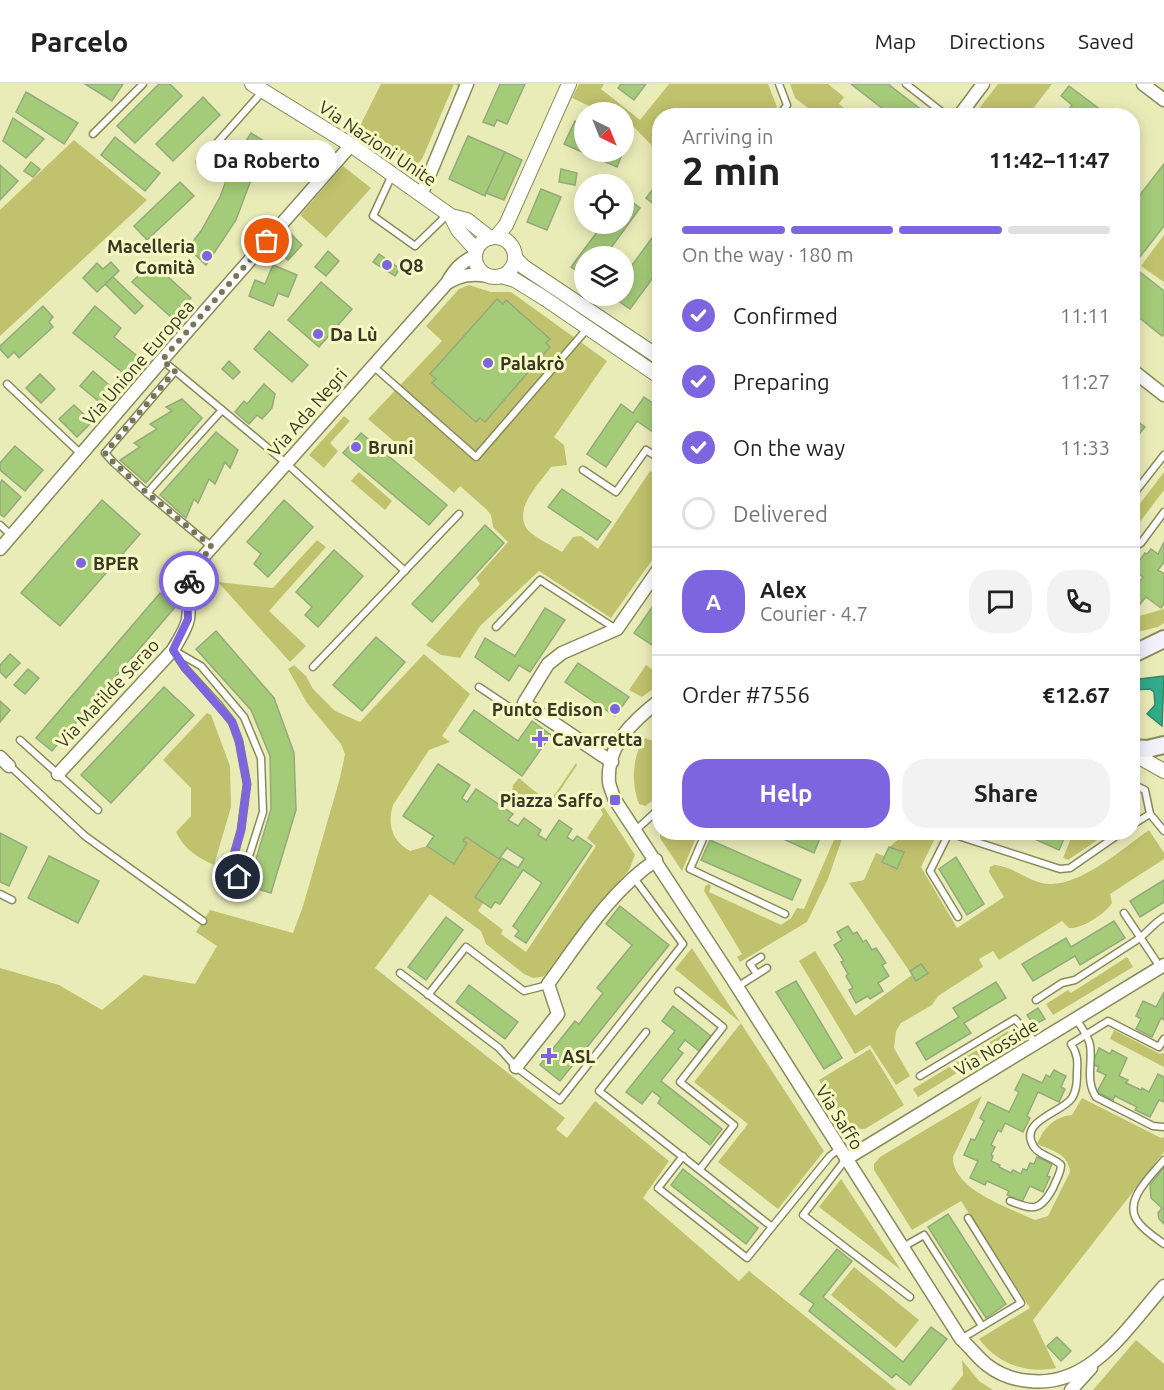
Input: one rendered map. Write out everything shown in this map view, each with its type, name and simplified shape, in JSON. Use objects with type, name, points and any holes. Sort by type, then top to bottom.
[{"type":"main road","points":[[1140,651],[1164,639]]},
{"type":"main road","points":[[1140,653],[1146,652],[1164,657]]},
{"type":"main road","points":[[1140,749],[1164,745]]},
{"type":"street","points":[[422,194],[467,84]]},
{"type":"street","points":[[498,239],[569,84]]},
{"type":"street","points":[[965,108],[983,84]]},
{"type":"street","points":[[1143,84],[1164,100]]},
{"type":"street","name":"Via Nazioni Unite","points":[[258,87],[351,145],[450,215],[466,220],[498,239]]},
{"type":"street","name":"Via Unione Europea","points":[[0,549],[351,145]]},
{"type":"street","name":"Via Nazioni Unite","points":[[450,215],[458,230],[476,253]]},
{"type":"street","points":[[515,258],[511,269],[495,276],[478,268],[476,253],[480,244],[498,239],[512,246],[515,258],[524,267],[652,353]]},
{"type":"street","name":"Via Ada Negri","points":[[195,566],[447,283],[453,272],[476,253]]},
{"type":"street","points":[[447,283],[476,274],[514,280],[652,372]]},
{"type":"street","points":[[1140,376],[1164,395]]},
{"type":"street","name":"Via Matilde Serao","points":[[58,774],[173,650],[188,619],[187,591],[195,566]]},
{"type":"street","points":[[612,762],[524,703],[548,664],[562,653],[616,629],[652,578]]},
{"type":"street","name":"Via Saffo","points":[[652,706],[632,723],[618,741],[609,782],[615,800],[656,860],[961,1339],[988,1366],[1014,1380],[1040,1382],[1059,1379],[1082,1371],[1103,1354],[1164,1286]]},
{"type":"street","points":[[1140,755],[1164,771]]},
{"type":"street","points":[[516,1067],[558,1014],[548,984],[610,900],[656,860]]},
{"type":"street","name":"Via Nosside","points":[[842,1154],[1036,1044],[1162,966]]},
{"type":"street","points":[[1071,1390],[1103,1354]]},
{"type":"street","points":[[1014,1380],[1032,1390]]},
{"type":"lane","points":[[93,134],[143,84]]},
{"type":"lane","points":[[779,84],[787,105],[785,108]]},
{"type":"lane","points":[[906,84],[937,108]]},
{"type":"lane","points":[[200,162],[258,87]]},
{"type":"lane","points":[[393,173],[373,216],[415,246],[450,215]]},
{"type":"lane","points":[[372,365],[476,457],[588,328]]},
{"type":"lane","points":[[162,360],[286,463],[405,571]]},
{"type":"lane","points":[[175,371],[105,453],[147,493],[212,547]]},
{"type":"lane","points":[[7,384],[82,454]]},
{"type":"lane","points":[[147,493],[222,410]]},
{"type":"lane","points":[[583,470],[616,492],[646,450],[652,454]]},
{"type":"lane","points":[[1140,486],[1164,454]]},
{"type":"lane","points":[[1140,544],[1164,512]]},
{"type":"lane","points":[[313,667],[459,514]]},
{"type":"lane","points":[[0,525],[12,536]]},
{"type":"lane","points":[[496,627],[540,580],[616,629]]},
{"type":"lane","points":[[173,650],[201,666],[244,717],[261,759],[263,812],[244,872],[238,877],[228,876],[241,830],[247,784],[239,741],[232,722],[185,668],[173,650]]},
{"type":"lane","points":[[479,687],[518,713],[524,703]]},
{"type":"lane","points":[[20,740],[98,810]]},
{"type":"lane","points":[[5,761],[85,836],[203,921]]},
{"type":"lane","points":[[1140,788],[1145,790],[1150,814],[1164,831]]},
{"type":"lane","points":[[1140,820],[1150,814]]},
{"type":"lane","points":[[636,830],[652,815]]},
{"type":"lane","points":[[703,840],[690,869],[785,914]]},
{"type":"lane","points":[[946,840],[930,871],[958,917]]},
{"type":"lane","points":[[971,840],[1060,868],[1070,868],[1111,840]]},
{"type":"lane","points":[[400,973],[499,1048],[516,1067],[560,1100],[683,944],[634,878]]},
{"type":"lane","points":[[0,894],[12,900]]},
{"type":"lane","points":[[1124,913],[1162,966]]},
{"type":"lane","points":[[1036,1000],[1062,983],[1075,980],[1140,938],[1164,917]]},
{"type":"lane","points":[[429,995],[466,947],[524,991],[548,984]]},
{"type":"lane","points":[[757,974],[750,964],[761,957]]},
{"type":"lane","points":[[737,987],[767,968]]},
{"type":"lane","points":[[678,991],[723,1027],[680,1082],[734,1125],[700,1169]]},
{"type":"lane","points":[[920,1076],[1015,1019],[1036,1044]]},
{"type":"lane","points":[[1076,1019],[1086,1035],[1090,1049],[1090,1081],[1096,1097],[1153,1126],[1164,1127]]},
{"type":"lane","points":[[1010,1201],[1031,1209],[1040,1206],[1046,1201],[1059,1175],[1061,1165],[1040,1153],[1033,1146],[1030,1136],[1032,1128],[1039,1120],[1071,1099],[1077,1084],[1078,1059],[1071,1044],[1108,1022],[1160,1047],[1164,1039]]},
{"type":"lane","points":[[646,1032],[599,1090],[772,1227]]},
{"type":"lane","points":[[683,1156],[658,1188],[747,1258],[830,1156],[842,1154]]},
{"type":"lane","points":[[842,1154],[803,1215],[910,1297]]},
{"type":"lane","points":[[1164,1160],[1136,1195],[1132,1207],[1139,1223],[1164,1244]]},
{"type":"lane","points":[[961,1339],[1021,1302],[968,1218]]},
{"type":"lane","points":[[903,1248],[924,1235],[982,1326]]},
{"type":"shaded area","points":[[381,84],[454,84],[423,157],[417,164],[408,164],[359,128]]},
{"type":"shaded area","points":[[579,84],[604,84],[601,89],[617,102],[581,102],[572,98]]},
{"type":"shaded area","points":[[669,84],[768,84],[777,107],[652,108],[652,146],[635,128],[634,115],[640,120]]},
{"type":"shaded area","points":[[790,84],[828,84],[844,97],[839,104],[844,108],[808,108],[795,98]]},
{"type":"shaded area","points":[[998,84],[1052,84],[1033,108],[979,108]]},
{"type":"shaded area","points":[[74,140],[147,200],[0,336],[0,210]]},
{"type":"shaded area","points":[[343,166],[371,188],[326,238],[300,215]]},
{"type":"shaded area","points":[[1164,235],[1164,282],[1141,266]]},
{"type":"shaded area","points":[[469,285],[491,292],[511,292],[607,361],[554,437],[564,445],[567,465],[551,467],[530,496],[523,513],[524,521],[530,532],[562,552],[573,537],[581,536],[598,549],[650,471],[652,472],[652,560],[611,618],[539,571],[480,626],[460,658],[441,655],[426,645],[480,584],[476,578],[508,542],[493,527],[491,515],[487,510],[460,486],[454,493],[368,419],[442,341],[426,326],[459,289]]},
{"type":"shaded area","points":[[344,416],[350,421],[330,443],[338,451],[324,468],[309,455]]},
{"type":"shaded area","points":[[359,472],[392,501],[385,510],[351,481]]},
{"type":"shaded area","points":[[1164,472],[1164,490],[1140,522],[1140,504]]},
{"type":"shaded area","points":[[317,540],[326,547],[269,611],[306,646],[290,662],[218,582],[273,588]]},
{"type":"shaded area","points":[[1164,609],[1164,623],[1158,627],[1140,631],[1140,616]]},
{"type":"shaded area","points":[[424,654],[470,694],[442,736],[450,742],[429,750],[393,805],[392,832],[404,847],[410,851],[427,846],[453,863],[467,843],[463,841],[466,837],[499,859],[502,858],[475,897],[483,903],[478,911],[503,930],[501,934],[526,952],[596,846],[587,838],[603,814],[590,792],[592,789],[635,855],[629,870],[588,917],[548,973],[542,977],[533,978],[524,974],[486,944],[481,931],[430,894],[375,968],[565,1118],[556,1129],[567,1138],[595,1101],[669,1161],[643,1198],[739,1281],[749,1271],[897,1390],[0,1390],[0,968],[59,985],[102,1010],[144,975],[195,984],[217,946],[196,932],[210,910],[293,933],[303,906],[345,754],[341,744],[307,703],[288,669],[294,665],[335,711],[360,722]]},
{"type":"shaded area","points":[[646,665],[652,669],[652,690],[642,697],[629,690]]},
{"type":"shaded area","points":[[1164,676],[1162,726],[1147,714],[1155,705],[1154,692],[1150,689],[1140,690],[1140,679]]},
{"type":"shaded area","points":[[207,713],[211,715],[230,766],[231,807],[214,865],[192,852],[183,844],[176,832],[191,816],[191,788],[163,760]]},
{"type":"shaded area","points":[[645,738],[652,741],[652,801],[645,806],[639,804],[634,779],[635,761]]},
{"type":"shaded area","points":[[576,763],[577,765],[555,798],[544,800],[512,793],[513,785],[519,778],[539,794],[553,797]]},
{"type":"shaded area","points":[[1149,830],[1164,853],[1164,859],[1110,894],[1112,903],[1099,916],[1074,928],[1069,928],[1062,921],[999,960],[993,951],[979,959],[983,967],[938,996],[932,1005],[901,1023],[896,1031],[894,1048],[910,1076],[896,1085],[870,1045],[855,1054],[799,961],[815,951],[855,1016],[912,975],[849,883],[864,880],[876,853],[884,856],[898,840],[934,840],[921,867],[957,928],[1004,897],[989,872],[990,867],[994,865],[1007,868],[1029,879],[1055,884],[1069,881],[1098,867],[1135,840],[1140,840],[1140,837]]},
{"type":"shaded area","points":[[661,840],[695,840],[682,871]]},
{"type":"shaded area","points":[[834,840],[842,840],[828,879],[807,922],[740,962],[737,957],[742,954],[704,891],[705,886],[709,884],[711,886],[709,892],[781,925],[791,918],[797,908],[804,909]]},
{"type":"shaded area","points":[[1070,840],[1098,840],[1068,860],[1063,858]]},
{"type":"shaded area","points":[[692,948],[741,1023],[675,969]]},
{"type":"shaded area","points":[[1127,957],[1133,967],[1053,1015],[1046,1004],[1068,990],[1071,993]]},
{"type":"shaded area","points":[[741,1023],[824,1151],[778,1209],[718,1162],[748,1124],[694,1082]]},
{"type":"shaded area","points":[[1114,1030],[1160,1054],[1164,1053],[1164,1067],[1110,1039]]},
{"type":"shaded area","points":[[1008,1031],[1012,1039],[918,1097],[913,1089]]},
{"type":"shaded area","points":[[870,1049],[904,1105],[865,1129],[850,1125],[843,1119],[819,1080]]},
{"type":"shaded area","points":[[982,1096],[953,1157],[955,1169],[962,1179],[984,1196],[1035,1220],[1048,1216],[1070,1172],[1063,1157],[1037,1144],[1050,1124],[1072,1115],[1082,1098],[1161,1138],[1164,1137],[1164,1152],[1033,1320],[1056,1368],[1034,1370],[1013,1365],[995,1355],[979,1339],[1030,1308],[961,1201],[912,1230],[874,1170],[874,1164],[880,1157]]},
{"type":"shaded area","points":[[841,1179],[901,1270],[819,1207]]},
{"type":"shaded area","points":[[854,1267],[919,1320],[896,1348],[831,1295]]},
{"type":"shaded area","points":[[1136,1340],[1164,1364],[1164,1390],[1093,1390]]},
{"type":"shaded area","points":[[962,1360],[979,1381],[993,1390],[951,1390],[963,1375]]},
{"type":"building","points":[[85,84],[123,84],[112,101]]},
{"type":"building","points":[[159,84],[170,84],[182,96],[135,143],[117,126]]},
{"type":"building","points":[[500,84],[525,84],[507,124],[497,120],[494,126],[483,122]]},
{"type":"building","points":[[621,84],[646,84],[634,100],[618,88]]},
{"type":"building","points":[[851,84],[888,84],[919,108],[882,108]]},
{"type":"building","points":[[1069,86],[1098,108],[1070,108],[1072,105],[1061,96]]},
{"type":"building","points":[[26,92],[78,123],[64,144],[16,112]]},
{"type":"building","points":[[203,97],[220,115],[173,161],[156,144]]},
{"type":"building","points":[[13,118],[44,139],[26,158],[3,141]]},
{"type":"building","points":[[574,123],[574,148],[564,144]]},
{"type":"building","points":[[251,133],[285,154],[273,173],[239,152]]},
{"type":"building","points":[[468,136],[505,152],[485,196],[449,179]]},
{"type":"building","points":[[115,137],[160,173],[145,191],[101,155]]},
{"type":"building","points":[[505,152],[522,160],[504,200],[486,193]]},
{"type":"building","points":[[31,162],[40,169],[33,177],[24,171]]},
{"type":"building","points":[[605,162],[619,162],[617,167]]},
{"type":"building","points":[[1164,164],[1164,226],[1140,257],[1140,195]]},
{"type":"building","points":[[0,165],[18,181],[0,200]]},
{"type":"building","points":[[232,165],[254,172],[236,220],[206,265],[188,248],[201,231],[220,197]]},
{"type":"building","points":[[561,169],[577,173],[574,174],[574,185],[559,182]]},
{"type":"building","points":[[180,182],[194,196],[147,240],[134,226]]},
{"type":"building","points":[[541,189],[561,197],[547,230],[527,222]]},
{"type":"building","points":[[652,190],[652,203],[646,198]]},
{"type":"building","points":[[634,204],[640,208],[634,216]]},
{"type":"building","points":[[288,231],[302,245],[288,260],[274,247]]},
{"type":"building","points":[[596,234],[621,234],[612,246],[587,246]]},
{"type":"building","points":[[652,238],[652,279],[634,304],[634,262]]},
{"type":"building","points":[[328,251],[339,261],[326,276],[315,267]]},
{"type":"building","name":"Q8","points":[[379,254],[400,269],[395,276],[373,262]]},
{"type":"building","points":[[111,262],[119,271],[97,292],[83,278],[97,263],[103,269]]},
{"type":"building","points":[[152,262],[191,298],[172,318],[132,282]]},
{"type":"building","points":[[273,265],[297,275],[288,297],[278,293],[273,306],[249,296],[255,280],[265,284]]},
{"type":"building","points":[[1140,272],[1164,291],[1164,334],[1162,336],[1140,318]]},
{"type":"building","points":[[113,277],[143,306],[135,314],[105,284]]},
{"type":"building","points":[[321,282],[352,309],[319,347],[288,320]]},
{"type":"building","name":"Palakrò","points":[[497,299],[503,304],[506,300],[550,339],[546,343],[550,347],[485,422],[480,418],[476,422],[432,383],[436,379],[430,374]]},
{"type":"building","points":[[43,306],[53,317],[49,322],[53,327],[19,358],[14,352],[8,358],[0,346]]},
{"type":"building","points":[[95,306],[121,328],[114,337],[141,359],[127,376],[73,333]]},
{"type":"building","points":[[269,331],[308,365],[292,382],[254,349]]},
{"type":"building","points":[[229,361],[240,372],[233,379],[222,369]]},
{"type":"building","points":[[93,371],[115,390],[103,405],[80,386]]},
{"type":"building","points":[[40,374],[55,389],[41,403],[26,388]]},
{"type":"building","points":[[264,384],[275,394],[272,408],[262,419],[257,415],[249,424],[235,412],[244,401],[247,404]]},
{"type":"building","points":[[644,397],[652,402],[652,431],[637,421],[606,467],[587,454],[621,404],[633,413]]},
{"type":"building","points":[[182,399],[202,418],[146,483],[120,460],[140,447],[134,443],[157,429],[150,424],[172,411],[166,407]]},
{"type":"building","points":[[74,405],[92,422],[77,437],[59,419]]},
{"type":"building","points":[[1140,424],[1145,427],[1140,433]]},
{"type":"building","points":[[216,432],[238,450],[230,468],[225,462],[215,484],[209,479],[198,503],[194,499],[186,518],[160,495]]},
{"type":"building","points":[[361,433],[447,505],[429,525],[343,453]]},
{"type":"building","points":[[15,446],[43,470],[25,491],[0,470],[0,463]]},
{"type":"building","points":[[2,480],[21,497],[4,517],[0,514],[0,483]]},
{"type":"building","points":[[562,489],[611,522],[597,540],[548,507]]},
{"type":"building","name":"BPER","points":[[102,500],[140,534],[60,626],[21,593]]},
{"type":"building","points":[[284,500],[313,527],[268,577],[254,564],[261,554],[247,542]]},
{"type":"building","points":[[485,525],[504,543],[432,622],[412,604]]},
{"type":"building","points":[[1164,542],[1164,562],[1158,570],[1164,574],[1164,604],[1161,608],[1146,597],[1140,604],[1140,581],[1143,577],[1140,575],[1140,560],[1151,549],[1158,554]]},
{"type":"building","points":[[334,550],[363,576],[318,627],[305,615],[312,607],[296,592]]},
{"type":"building","points":[[160,593],[176,606],[52,751],[36,738]]},
{"type":"building","points":[[652,607],[652,645],[634,633]]},
{"type":"building","points":[[545,608],[565,620],[530,672],[519,665],[509,681],[475,657],[485,638],[515,656]]},
{"type":"building","points":[[216,631],[274,698],[294,753],[296,810],[271,893],[248,886],[271,809],[270,756],[251,710],[196,649]]},
{"type":"building","points":[[376,637],[405,662],[362,711],[333,685]]},
{"type":"building","points":[[10,654],[20,663],[6,678],[0,672],[0,665]]},
{"type":"building","points":[[578,663],[629,697],[615,716],[565,682]]},
{"type":"building","points":[[28,669],[39,678],[25,694],[14,685]]},
{"type":"building","points":[[164,687],[194,715],[111,803],[81,775]]},
{"type":"building","points":[[0,701],[10,710],[0,722]]},
{"type":"building","points":[[474,710],[518,741],[532,721],[551,735],[522,776],[459,731]]},
{"type":"building","points":[[438,764],[470,785],[462,798],[467,802],[476,789],[513,814],[508,820],[518,826],[524,818],[541,830],[538,835],[546,840],[559,820],[572,829],[567,837],[573,841],[577,836],[592,846],[526,943],[515,936],[519,931],[513,926],[542,883],[523,870],[500,904],[495,902],[491,908],[475,897],[502,858],[518,868],[524,859],[507,848],[499,859],[466,837],[463,841],[467,843],[454,864],[427,846],[434,836],[403,816]]},
{"type":"building","points":[[0,833],[27,847],[9,886],[0,882]]},
{"type":"building","points":[[710,840],[801,880],[792,900],[701,860]]},
{"type":"building","points":[[786,840],[819,840],[814,853]]},
{"type":"building","points":[[1037,840],[1063,840],[1059,850]]},
{"type":"building","points":[[889,847],[904,852],[897,869],[882,862]]},
{"type":"building","points":[[49,856],[99,881],[78,923],[28,898]]},
{"type":"building","points":[[956,857],[984,904],[967,915],[939,869]]},
{"type":"building","points":[[1164,880],[1164,902],[1140,917],[1130,901]]},
{"type":"building","points":[[620,906],[669,945],[560,1081],[540,1065],[575,1021],[579,1024],[603,993],[597,988],[632,945],[606,924]]},
{"type":"building","points":[[446,917],[463,930],[426,980],[408,967]]},
{"type":"building","points":[[1114,921],[1125,938],[1080,965],[1075,956],[1033,981],[1022,964],[1066,938],[1071,947]]},
{"type":"building","points":[[848,926],[853,934],[857,932],[863,942],[866,940],[872,950],[876,948],[886,963],[882,965],[889,976],[878,983],[883,991],[870,999],[868,996],[856,1003],[849,990],[853,988],[846,976],[848,974],[841,962],[844,961],[834,945],[842,940],[837,932]]},
{"type":"building","points":[[921,964],[928,973],[916,981],[910,971]]},
{"type":"building","points":[[796,981],[842,1058],[824,1069],[776,992]]},
{"type":"building","points":[[996,982],[1006,998],[964,1023],[971,1033],[926,1060],[916,1043],[959,1017],[953,1008]]},
{"type":"building","points":[[469,985],[518,1022],[505,1039],[456,1002]]},
{"type":"building","points":[[1164,992],[1164,1020],[1161,1018],[1152,1037],[1136,1029],[1141,1019],[1136,1016],[1143,1001],[1156,1007]]},
{"type":"building","points":[[673,1006],[711,1036],[699,1051],[685,1040],[678,1049],[683,1053],[661,1081],[722,1129],[710,1145],[658,1103],[661,1098],[652,1091],[642,1104],[626,1092],[675,1031],[662,1021]]},
{"type":"building","points":[[1038,1008],[1045,1019],[1034,1025],[1027,1015]]},
{"type":"building","points":[[1099,1048],[1110,1054],[1112,1050],[1127,1058],[1119,1076],[1128,1080],[1126,1083],[1141,1090],[1142,1088],[1149,1092],[1158,1074],[1164,1077],[1164,1102],[1159,1100],[1150,1117],[1135,1110],[1137,1107],[1115,1096],[1113,1100],[1097,1092],[1106,1075],[1097,1071],[1099,1067],[1092,1064]]},
{"type":"building","points":[[1054,1070],[1066,1076],[1061,1087],[1065,1089],[1059,1102],[1038,1092],[1027,1116],[1030,1118],[1023,1132],[1005,1123],[1001,1132],[998,1130],[991,1145],[995,1147],[991,1161],[1011,1173],[1013,1170],[1021,1174],[1023,1169],[1027,1170],[1030,1163],[1034,1164],[1037,1157],[1052,1164],[1047,1176],[1050,1177],[1043,1192],[1030,1186],[1022,1202],[1007,1195],[1009,1191],[987,1181],[985,1185],[970,1178],[978,1161],[964,1155],[971,1139],[975,1140],[984,1121],[980,1118],[988,1102],[1009,1112],[1019,1092],[1015,1090],[1023,1074],[1042,1083],[1046,1075],[1050,1077]]},
{"type":"building","points":[[1164,1167],[1164,1224],[1159,1219],[1158,1213],[1162,1208],[1151,1198],[1150,1185]]},
{"type":"building","points":[[683,1169],[758,1228],[746,1244],[671,1185]]},
{"type":"building","points":[[948,1214],[1006,1304],[986,1318],[928,1227]]},
{"type":"building","points":[[837,1249],[852,1261],[823,1297],[903,1362],[931,1327],[947,1339],[910,1385],[896,1374],[892,1378],[809,1311],[814,1304],[800,1294]]},
{"type":"building","points":[[1057,1337],[1071,1351],[1061,1361],[1047,1346]]},
{"type":"way so far","points":[[189,581],[195,566],[212,547],[147,493],[105,453],[175,371],[162,360],[267,241]]},
{"type":"place","name":"Da Roberto","points":[[267,241]]},
{"type":"place","name":"Macelleria Comità","points":[[207,256]]},
{"type":"place","name":"Q8","points":[[387,265]]},
{"type":"place","name":"Da Lù","points":[[318,334]]},
{"type":"place","name":"Palakrò","points":[[488,363]]},
{"type":"place","name":"Bruni","points":[[356,447]]},
{"type":"place","name":"BPER","points":[[81,563]]},
{"type":"place","name":"Punto Edison","points":[[615,709]]},
{"type":"place","name":"Cavarretta","points":[[540,739]]},
{"type":"place","name":"Piazza Saffo","points":[[615,800]]},
{"type":"place","name":"ASL","points":[[549,1056]]},
{"type":"route","points":[[189,581],[188,619],[173,650],[185,668],[232,722],[239,741],[247,784],[241,830],[228,876],[238,877]]}]
